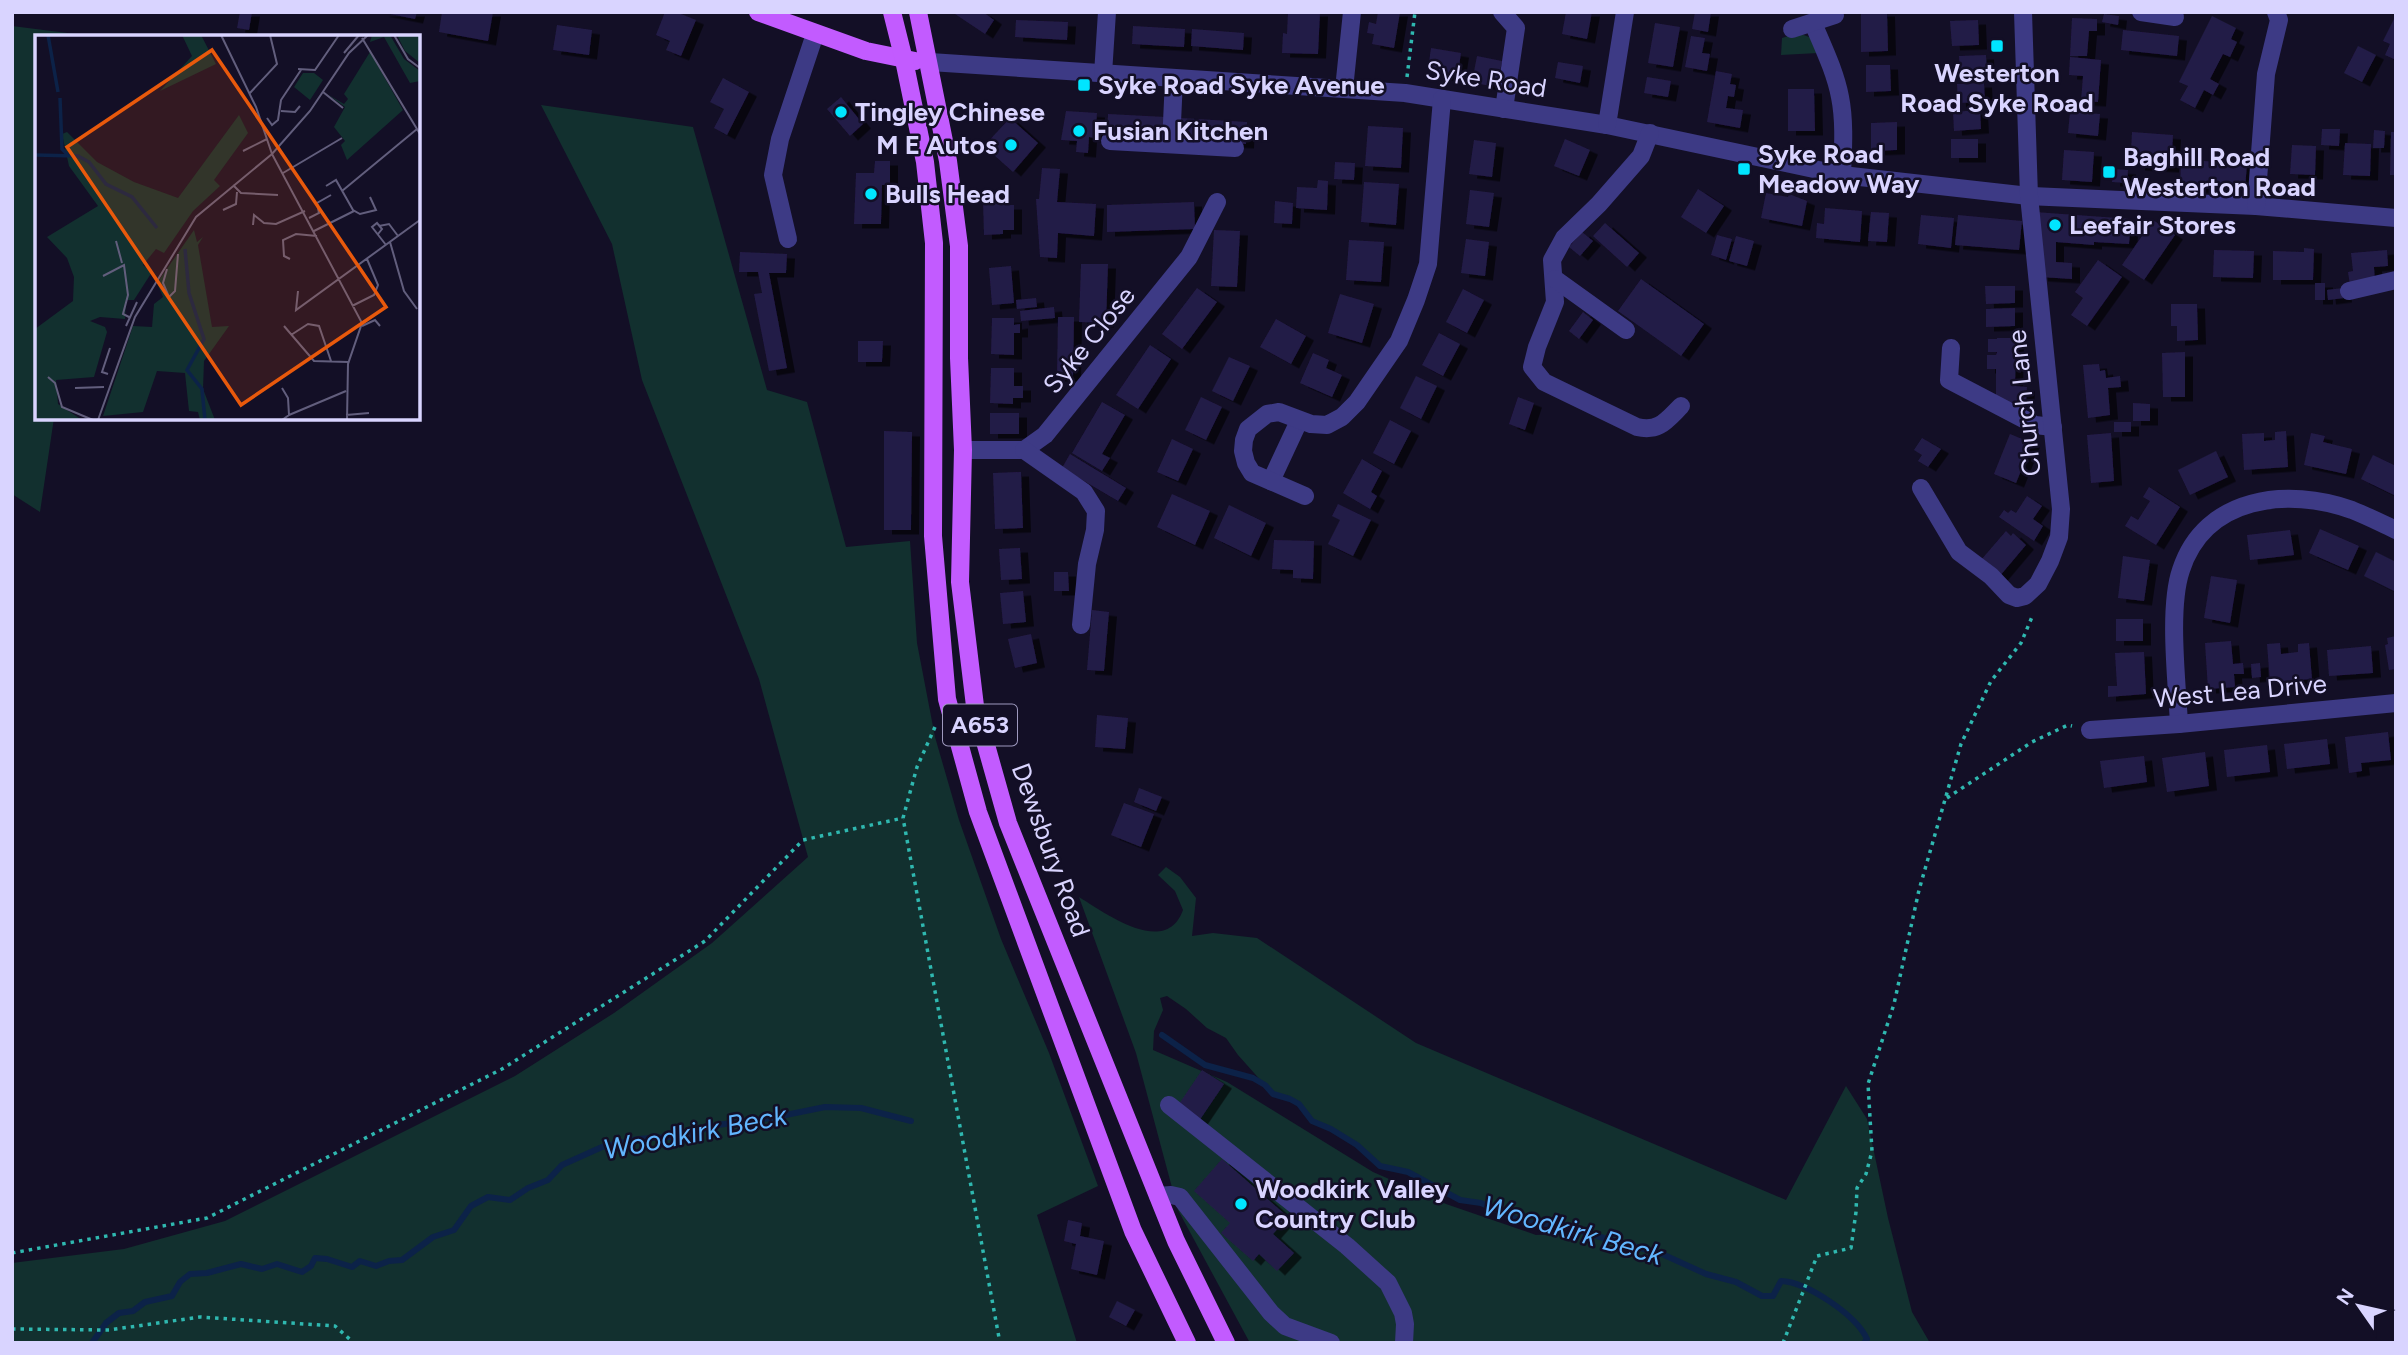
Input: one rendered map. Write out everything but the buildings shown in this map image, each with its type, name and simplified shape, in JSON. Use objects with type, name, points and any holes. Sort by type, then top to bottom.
[{"type":"main road","points":[[758,12],[815,34],[904,60],[930,62]]},
{"type":"main road","name":"Dewsbury Road","points":[[892,12],[925,162],[934,243],[933,536],[947,699],[978,812],[1129,1221],[1187,1343]]},
{"type":"main road","name":"Dewsbury Road","points":[[918,12],[948,161],[959,246],[962,450],[960,582],[975,706],[1008,823],[1176,1241],[1226,1343]]},
{"type":"street","points":[[1103,74],[1107,12]]},
{"type":"street","points":[[1343,89],[1352,12]]},
{"type":"street","points":[[1502,12],[1516,28],[1504,109]]},
{"type":"street","points":[[1607,125],[1625,12]]},
{"type":"street","name":"Church Lane","points":[[2022,12],[2029,196],[2061,509],[2059,537],[2038,583],[2025,596]]},
{"type":"street","points":[[2141,12],[2175,17]]},
{"type":"street","points":[[2256,206],[2266,74],[2279,19],[2276,12]]},
{"type":"street","points":[[1793,29],[1835,15]]},
{"type":"street","points":[[1813,23],[1832,67],[1841,99],[1842,176]]},
{"type":"street","points":[[788,239],[773,175],[780,139],[815,34]]},
{"type":"street","name":"Syke Road","points":[[930,62],[1405,93],[1650,133],[1842,176],[2029,196],[2256,206],[2396,218]]},
{"type":"street","points":[[1171,144],[1174,79]]},
{"type":"street","points":[[1305,496],[1252,473],[1243,451],[1244,440],[1248,429],[1256,420],[1267,414],[1279,412],[1299,421],[1327,425],[1342,417],[1357,402],[1398,341],[1428,264],[1442,99]]},
{"type":"street","points":[[1650,133],[1641,156],[1599,204],[1564,238],[1552,260],[1555,302],[1532,367],[1544,382],[1637,427],[1650,430],[1664,423],[1681,406]]},
{"type":"street","points":[[1110,141],[1235,148]]},
{"type":"street","name":"Syke Close","points":[[1024,450],[1045,435],[1189,257],[1217,202]]},
{"type":"street","points":[[1555,279],[1626,330]]},
{"type":"street","points":[[2349,290],[2396,280]]},
{"type":"street","points":[[1951,348],[1949,380],[2035,425],[2053,427]]},
{"type":"street","points":[[1271,481],[1299,421]]},
{"type":"street","points":[[962,450],[1024,450],[1084,492],[1096,511],[1081,625]]},
{"type":"street","points":[[1921,488],[1959,552],[1992,576],[2009,595],[2017,598],[2025,596]]},
{"type":"street","points":[[2179,724],[2175,601],[2181,570],[2194,544],[2214,522],[2240,506],[2266,500],[2295,500],[2351,510],[2396,530]]},
{"type":"street","name":"West Lea Drive","points":[[2090,730],[2396,703]]},
{"type":"street","points":[[1169,1105],[1347,1246],[1388,1283],[1403,1313],[1404,1343]]},
{"type":"street","points":[[1158,1196],[1180,1197],[1271,1312],[1286,1326],[1331,1343]]},
{"type":"path","points":[[1405,93],[1415,12]]},
{"type":"path","points":[[1783,1343],[1817,1256],[1851,1248],[1857,1188],[1866,1174],[1872,1151],[1868,1084],[1894,1004],[1919,890],[1961,744],[1991,681],[2021,643],[2032,617],[2025,596]]},
{"type":"path","points":[[947,699],[917,767],[903,818],[1000,1343]]},
{"type":"path","points":[[1945,799],[2032,742],[2068,725],[2090,730]]},
{"type":"path","points":[[12,1253],[207,1218],[502,1069],[705,941],[803,840],[903,818]]},
{"type":"path","points":[[12,1329],[109,1330],[200,1317],[335,1326],[354,1343]]},
{"type":"green space","points":[[12,26],[83,35],[35,35],[35,420],[54,420],[40,512],[12,494]]},
{"type":"green space","points":[[1798,33],[1812,38],[1818,53],[1781,55],[1782,38]]},
{"type":"green space","points":[[541,105],[693,127],[767,390],[807,402],[846,547],[910,541],[917,643],[935,737],[959,820],[1001,939],[1049,1053],[1098,1186],[1037,1215],[1077,1343],[12,1343],[12,1263],[124,1249],[225,1221],[515,1076],[614,1013],[712,943],[808,857],[759,679],[642,380],[612,244]]},
{"type":"green space","points":[[1166,867],[1180,877],[1196,898],[1192,936],[1213,933],[1257,938],[1416,1043],[1786,1200],[1846,1086],[1867,1119],[1912,1312],[1930,1343],[1250,1343],[1178,1210],[1136,1053],[1079,897],[1134,928],[1163,930],[1175,924],[1183,910],[1175,891],[1158,875]],"holes":[[[1167,996],[1207,1028],[1226,1038],[1273,1094],[1299,1104],[1312,1121],[1356,1145],[1380,1166],[1408,1172],[1460,1200],[1481,1203],[1523,1222],[1568,1226],[1584,1233],[1536,1235],[1446,1204],[1373,1172],[1227,1082],[1153,1050],[1154,1031],[1163,1010],[1160,998]]]},
{"type":"waterway","name":"Woodkirk Beck","points":[[1162,1035],[1205,1065],[1253,1078],[1273,1094],[1299,1104],[1312,1121],[1357,1145],[1380,1166],[1408,1172],[1460,1200],[1481,1203],[1523,1222],[1568,1226],[1662,1254],[1706,1274],[1736,1282],[1762,1296],[1773,1296],[1781,1281],[1804,1287],[1830,1301],[1853,1320],[1867,1339],[1864,1343]]},
{"type":"waterway","name":"Woodkirk Beck","points":[[92,1343],[106,1323],[119,1313],[133,1311],[145,1302],[172,1296],[180,1282],[190,1274],[207,1273],[241,1264],[262,1269],[277,1264],[302,1272],[311,1266],[315,1258],[352,1267],[360,1261],[376,1266],[402,1260],[433,1237],[454,1230],[471,1206],[488,1197],[510,1200],[528,1188],[548,1180],[562,1165],[602,1147],[638,1139],[684,1136],[717,1125],[825,1107],[861,1108],[911,1121]]},
{"type":"place","name":"Westerton Road Syke Road","points":[[1997,46]]},
{"type":"place","name":"Syke Road Syke Avenue","points":[[1084,85]]},
{"type":"place","name":"Tingley Chinese","points":[[841,112]]},
{"type":"place","name":"Fusian Kitchen","points":[[1079,131]]},
{"type":"place","name":"M E Autos","points":[[1011,145]]},
{"type":"place","name":"Syke Road Meadow Way","points":[[1744,169]]},
{"type":"place","name":"Baghill Road Westerton Road","points":[[2109,172]]},
{"type":"place","name":"Bulls Head","points":[[871,194]]},
{"type":"place","name":"Leefair Stores","points":[[2055,225]]},
{"type":"place","name":"Woodkirk Valley Country Club","points":[[1241,1204]]}]
